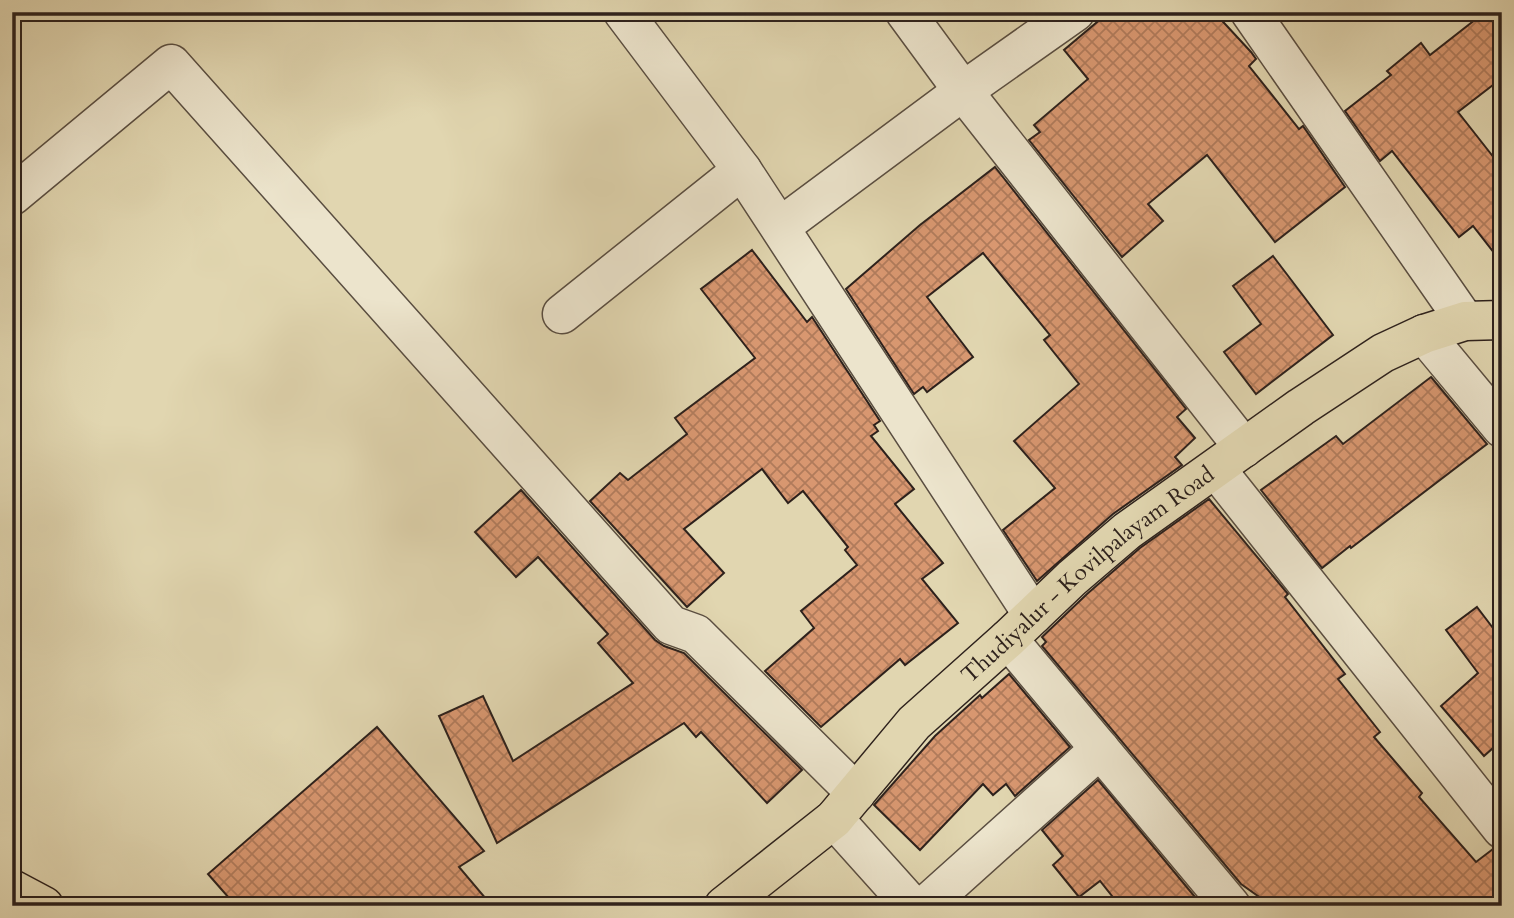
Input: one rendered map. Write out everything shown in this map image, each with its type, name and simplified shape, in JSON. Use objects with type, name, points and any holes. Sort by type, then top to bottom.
[{"type":"main road","name":"Thudiyalur - Kovilpalayam Road","points":[[724,906],[845,806],[914,723],[1127,531],[1301,407],[1384,353],[1424,334],[1483,321]]},
{"type":"main road","points":[[12,889],[44,906]]},
{"type":"street","points":[[623,12],[742,170],[780,227],[1020,627],[1100,749],[1231,906]]},
{"type":"street","points":[[905,12],[1502,829]]},
{"type":"street","points":[[780,227],[963,90],[1075,12]]},
{"type":"street","points":[[1250,12],[1483,321]]},
{"type":"street","points":[[12,196],[171,64],[671,625],[696,634],[845,806],[912,906]]},
{"type":"street","points":[[562,314],[742,170]]},
{"type":"street","points":[[1424,334],[1502,428]]},
{"type":"street","points":[[925,906],[1100,749]]},
{"type":"building","points":[[1109,12],[1214,12],[1251,52],[1256,59],[1249,66],[1299,129],[1303,126],[1345,187],[1275,242],[1207,155],[1148,204],[1163,221],[1122,257],[1029,140],[1040,132],[1034,125],[1088,79],[1064,50]]},
{"type":"building","points":[[1485,12],[1502,12],[1502,78],[1458,112],[1502,168],[1502,263],[1473,226],[1459,237],[1392,151],[1380,161],[1345,111],[1391,75],[1387,71],[1421,43],[1430,55]]},
{"type":"building","points":[[995,167],[1186,409],[1177,417],[1195,438],[1175,457],[1182,465],[1113,514],[1037,581],[1003,530],[1055,488],[1014,441],[1079,384],[1044,340],[1050,335],[983,253],[927,297],[973,357],[927,392],[923,387],[914,394],[846,289],[920,225]]},
{"type":"building","points":[[752,250],[807,322],[812,317],[880,421],[874,425],[878,431],[871,436],[914,489],[895,504],[943,563],[922,579],[958,623],[905,665],[900,659],[821,727],[765,671],[814,628],[801,611],[857,565],[845,550],[848,547],[803,491],[788,503],[762,469],[684,529],[724,573],[687,607],[590,501],[620,473],[628,480],[687,434],[675,418],[755,358],[701,289]]},
{"type":"building","points":[[1273,256],[1333,335],[1256,394],[1224,352],[1261,324],[1233,286]]},
{"type":"building","points":[[1431,377],[1487,444],[1322,568],[1261,490],[1336,436],[1343,444]]},
{"type":"building","points":[[521,490],[655,640],[684,653],[802,770],[767,803],[701,732],[696,737],[684,723],[497,843],[439,716],[483,696],[513,761],[633,683],[598,643],[608,634],[538,557],[516,577],[475,532]]},
{"type":"building","points":[[1209,499],[1288,594],[1285,597],[1345,674],[1338,679],[1380,732],[1374,737],[1422,793],[1419,797],[1476,862],[1493,849],[1502,850],[1502,906],[1272,906],[1241,884],[1042,646],[1046,642],[1042,637],[1087,594],[1140,548]]},
{"type":"building","points":[[1477,607],[1502,640],[1502,740],[1484,756],[1441,706],[1478,673],[1446,630]]},
{"type":"building","points":[[1009,674],[1070,747],[1015,796],[1006,784],[993,795],[983,784],[920,850],[874,805],[935,736],[980,695],[982,698]]},
{"type":"building","points":[[377,727],[484,851],[459,867],[492,906],[236,906],[208,874]]},
{"type":"building","points":[[1098,780],[1195,897],[1185,906],[1120,906],[1100,881],[1079,897],[1053,865],[1063,856],[1042,830]]}]
